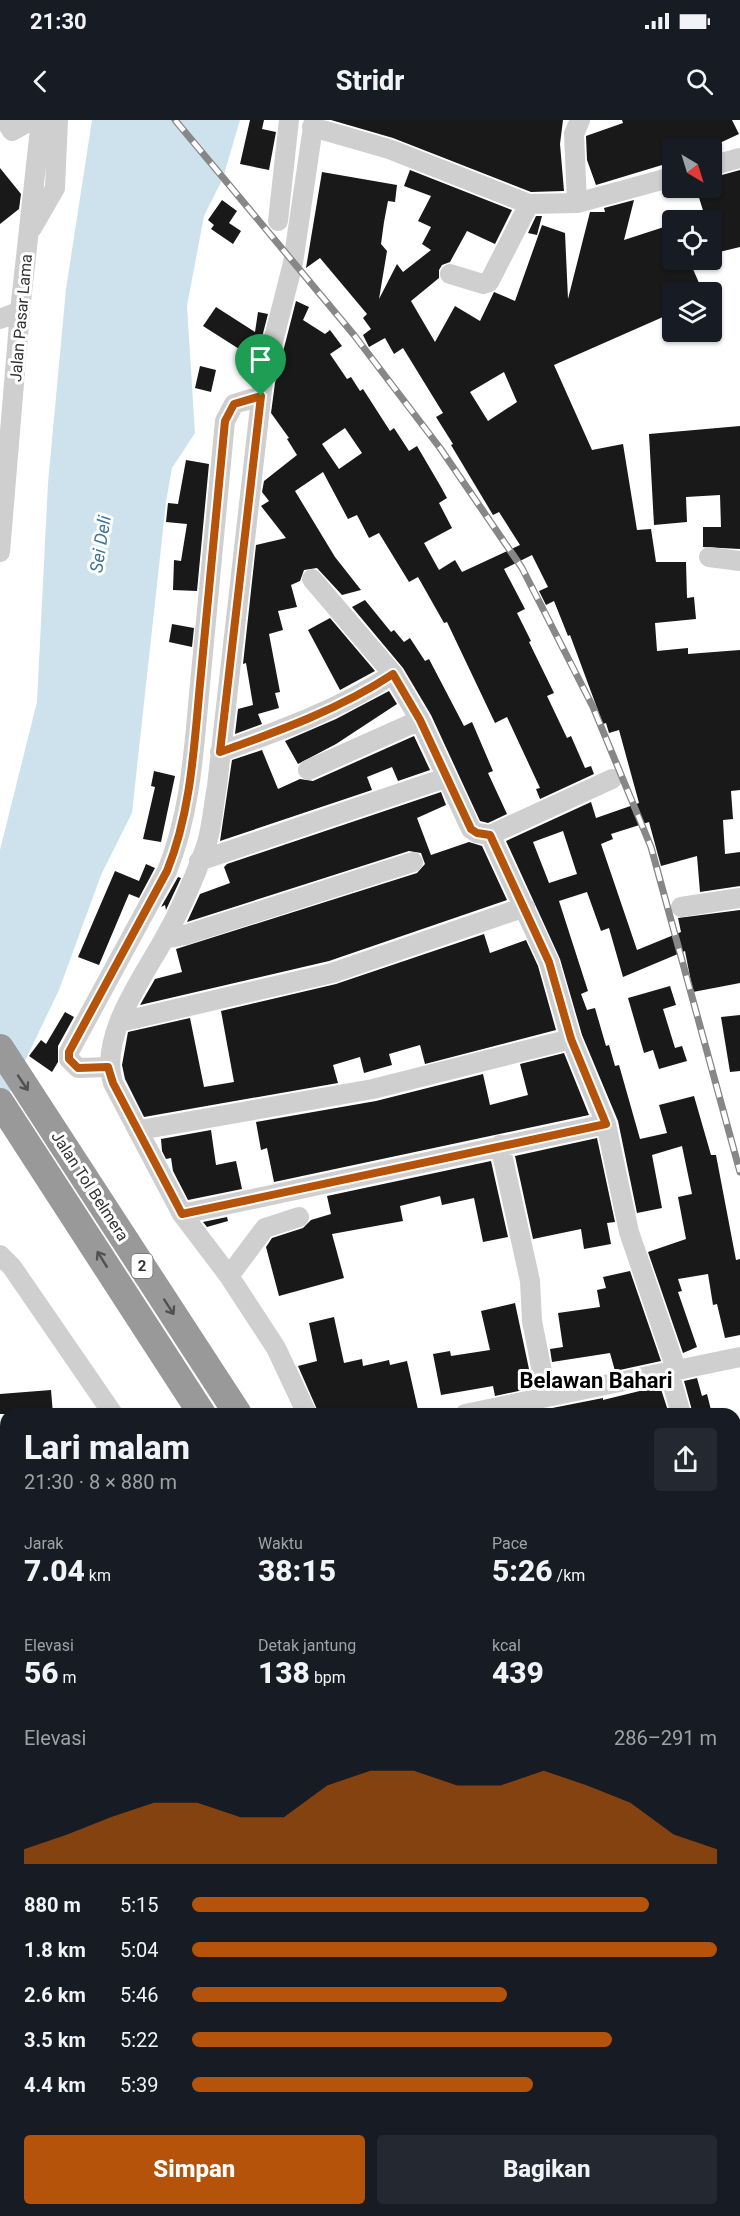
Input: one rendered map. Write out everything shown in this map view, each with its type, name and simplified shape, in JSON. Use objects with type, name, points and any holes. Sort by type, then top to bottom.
[{"type":"highway","name":"Jalan Tol Belmera","points":[[0,1048],[234,1408]]},
{"type":"highway","name":"Jalan Tol Belmera","points":[[0,1102],[198,1408]]},
{"type":"street","points":[[5,120],[12,131],[32,120]]},
{"type":"street","name":"Jalan Pasar Lama","points":[[0,552],[20,311],[41,120]]},
{"type":"street","points":[[28,236],[55,188],[58,120]]},
{"type":"street","points":[[577,203],[574,134],[580,120]]},
{"type":"street","points":[[278,221],[288,127],[312,128],[389,149],[529,204],[577,203],[662,180]]},
{"type":"street","points":[[304,1408],[287,1367],[230,1276],[182,1214],[140,1130],[113,1083],[108,1067],[120,1022],[133,991],[164,939],[205,848],[217,786],[261,396],[293,263],[312,128]]},
{"type":"street","points":[[722,163],[740,158]]},
{"type":"street","points":[[450,274],[483,284],[489,282],[529,204]]},
{"type":"street","points":[[0,319],[20,311]]},
{"type":"street","points":[[108,1067],[78,1068],[69,1059],[69,1052],[167,871],[177,847],[185,813],[196,726],[225,421],[234,404],[261,396]]},
{"type":"street","points":[[710,557],[740,561]]},
{"type":"street","points":[[312,579],[393,674],[420,720],[445,778],[471,829],[477,833],[490,835],[612,779]]},
{"type":"street","points":[[220,752],[289,727],[356,696],[393,674]]},
{"type":"street","points":[[308,770],[420,720]]},
{"type":"street","points":[[199,861],[445,778]]},
{"type":"street","points":[[490,835],[549,962],[571,1039],[606,1124],[629,1232],[672,1370],[680,1408]]},
{"type":"street","points":[[164,939],[185,935],[413,862]]},
{"type":"street","points":[[681,907],[740,898]]},
{"type":"street","points":[[120,1022],[332,973],[525,907]]},
{"type":"street","points":[[140,1130],[374,1089],[571,1039]]},
{"type":"street","points":[[182,1214],[500,1144],[606,1124]]},
{"type":"street","points":[[500,1144],[530,1281],[532,1321],[548,1397]]},
{"type":"street","points":[[230,1276],[265,1228],[299,1217]]},
{"type":"street","points":[[0,1255],[12,1267],[109,1408]]},
{"type":"street","points":[[494,1408],[740,1357]]},
{"type":"water","name":"Sei Deli","points":[[92,120],[240,120],[223,178],[204,216],[187,306],[195,433],[172,468],[166,502],[132,813],[101,875],[59,990],[0,1113],[0,850],[37,702],[48,483],[66,289]]},
{"type":"building","points":[[250,120],[264,120],[262,129],[276,132],[269,170],[240,164]]},
{"type":"building","points":[[331,120],[563,120],[560,144],[564,191],[531,192],[393,138]]},
{"type":"building","points":[[622,120],[732,120],[739,134],[722,142],[722,138],[662,138],[662,165],[596,185],[587,160],[586,136],[623,123]]},
{"type":"building","points":[[0,168],[21,194],[19,209],[0,224]]},
{"type":"building","points":[[410,170],[512,210],[495,244],[467,231],[450,262],[442,265],[439,270],[439,278],[411,301],[435,342],[455,306],[480,321],[494,292],[515,301],[542,225],[565,233],[568,299],[590,212],[605,212],[604,208],[634,200],[624,240],[662,228],[662,270],[693,270],[699,282],[662,282],[662,317],[554,365],[592,450],[623,444],[637,530],[651,529],[656,562],[686,562],[687,598],[694,597],[696,619],[655,623],[657,651],[688,648],[688,654],[740,650],[740,790],[731,791],[733,819],[723,820],[725,854],[740,852],[740,886],[700,892],[697,856],[661,866],[649,822],[611,834],[613,839],[601,844],[637,950],[681,932],[678,918],[740,910],[740,983],[693,992],[685,951],[623,977],[609,928],[601,931],[587,892],[559,901],[588,991],[581,994],[587,1010],[595,1008],[606,1046],[609,1045],[615,1066],[619,1065],[640,1139],[667,1133],[659,1105],[694,1096],[711,1155],[716,1155],[736,1260],[740,1259],[740,1335],[725,1338],[717,1304],[713,1305],[708,1274],[678,1279],[682,1291],[678,1292],[697,1347],[683,1353],[648,1252],[686,1239],[678,1197],[692,1194],[682,1146],[652,1155],[662,1208],[637,1213],[618,1121],[582,1035],[560,959],[506,841],[591,802],[596,818],[639,803],[619,730],[609,733],[606,723],[603,724],[570,635],[568,636],[554,601],[546,605],[539,591],[548,587],[532,555],[504,569],[525,609],[517,613],[554,693],[547,696],[567,738],[571,736],[585,768],[591,766],[594,774],[540,799],[536,789],[540,788],[507,717],[495,723],[447,622],[444,623],[418,577],[409,582],[379,533],[369,538],[357,515],[348,519],[323,472],[295,491],[335,557],[361,590],[342,595],[317,568],[304,570],[300,581],[291,585],[297,607],[278,611],[283,630],[269,634],[280,692],[275,693],[279,708],[258,714],[262,724],[235,734],[238,709],[253,705],[246,663],[243,664],[256,545],[286,538],[261,506],[269,501],[262,492],[264,481],[297,455],[287,439],[289,438],[271,413],[275,383],[296,301],[309,307],[303,320],[325,334],[330,330],[342,346],[330,354],[347,379],[351,377],[360,391],[363,389],[390,431],[394,428],[409,451],[417,446],[447,498],[439,503],[452,528],[424,543],[439,570],[455,560],[462,572],[520,545],[499,512],[493,515],[451,445],[453,444],[436,417],[443,413],[403,348],[394,354],[385,338],[369,347],[363,335],[371,329],[363,318],[367,314],[320,258],[306,268],[322,172],[397,185],[395,202],[388,201],[384,222],[381,244],[387,251],[379,299],[397,264],[403,272],[431,250],[422,244],[431,227],[418,221],[431,196],[404,186]],"holes":[[[504,372],[517,402],[488,421],[470,392]],[[345,428],[362,453],[339,469],[322,444]],[[563,831],[577,874],[549,883],[533,842]]]},
{"type":"building","points":[[740,170],[740,247],[722,251],[722,210],[703,210],[699,198],[722,198],[722,175]]},
{"type":"building","points":[[222,200],[237,211],[229,223],[241,231],[233,244],[211,229],[214,225],[208,220]]},
{"type":"building","points":[[536,216],[542,216],[537,235],[528,233]]},
{"type":"building","points":[[216,307],[255,332],[258,312],[268,314],[252,376],[241,373],[247,354],[203,326]]},
{"type":"building","points":[[200,366],[216,370],[211,392],[195,388]]},
{"type":"building","points":[[740,426],[740,549],[703,547],[703,527],[721,527],[720,495],[686,497],[687,522],[654,525],[649,434]]},
{"type":"building","points":[[186,460],[209,464],[197,591],[173,590],[174,560],[181,561],[187,524],[166,522],[168,503],[178,504]]},
{"type":"building","points":[[365,600],[391,632],[394,630],[404,642],[410,638],[425,661],[429,659],[464,726],[472,722],[493,771],[488,773],[507,814],[488,823],[480,821],[431,715],[403,668],[352,607]]},
{"type":"building","points":[[330,618],[375,671],[340,690],[308,630]]},
{"type":"building","points":[[172,624],[194,628],[192,647],[169,642]]},
{"type":"building","points":[[389,691],[397,704],[336,744],[298,764],[285,741],[336,719]]},
{"type":"building","points":[[414,736],[430,770],[398,781],[392,767],[367,777],[372,790],[220,841],[232,760],[262,750],[278,789],[300,779],[313,781]]},
{"type":"building","points":[[154,771],[175,776],[161,842],[143,839],[155,787],[151,786]]},
{"type":"building","points":[[441,792],[446,805],[417,818],[431,855],[469,842],[482,846],[507,900],[329,961],[140,1005],[155,979],[182,972],[176,949],[417,873],[425,864],[421,853],[409,851],[187,922],[200,894],[230,883],[224,867],[227,864]]},
{"type":"building","points":[[146,864],[155,868],[139,898],[129,894],[99,965],[78,957],[115,871],[139,881]]},
{"type":"building","points":[[178,877],[181,878],[166,910],[165,905],[161,907]]},
{"type":"building","points":[[484,934],[490,953],[526,940],[538,966],[556,1030],[425,1064],[420,1045],[389,1054],[392,1065],[364,1073],[360,1057],[333,1065],[338,1083],[144,1117],[125,1079],[122,1065],[128,1032],[190,1018],[204,1087],[234,1082],[221,1011],[336,984]]},
{"type":"building","points":[[670,986],[676,1005],[663,1009],[675,1048],[682,1046],[687,1061],[659,1069],[653,1050],[644,1053],[628,998]]},
{"type":"building","points":[[65,1012],[74,1017],[58,1046],[58,1062],[52,1072],[29,1056],[41,1040],[46,1044]]},
{"type":"building","points":[[740,1015],[740,1071],[730,1072],[721,1017]]},
{"type":"building","points":[[564,1053],[589,1115],[274,1182],[267,1148],[261,1150],[256,1122],[376,1101],[483,1074],[490,1105],[528,1095],[520,1064]]},
{"type":"building","points":[[211,1130],[216,1165],[236,1161],[242,1189],[188,1200],[173,1171],[171,1158],[166,1159],[162,1151],[161,1139]]},
{"type":"building","points":[[597,1138],[615,1222],[607,1223],[611,1244],[584,1249],[581,1229],[533,1239],[515,1156]]},
{"type":"building","points":[[491,1161],[508,1237],[483,1242],[474,1198],[442,1205],[440,1196],[400,1206],[403,1221],[332,1234],[344,1278],[279,1296],[266,1247],[272,1238],[303,1228],[311,1220],[331,1214],[327,1196]]},
{"type":"building","points":[[227,1217],[228,1221],[207,1227],[203,1222]]},
{"type":"building","points":[[630,1271],[661,1361],[615,1371],[610,1353],[552,1362],[550,1349],[563,1347],[558,1313],[600,1307],[597,1290],[606,1288],[603,1277]]},
{"type":"building","points":[[515,1303],[533,1388],[495,1396],[493,1386],[441,1395],[433,1354],[450,1351],[451,1356],[490,1350],[481,1311]]},
{"type":"building","points":[[334,1317],[344,1363],[362,1359],[363,1366],[389,1360],[390,1365],[407,1361],[418,1408],[316,1408],[298,1366],[317,1361],[309,1323]]},
{"type":"building","points":[[697,1378],[702,1396],[707,1394],[710,1408],[691,1408],[684,1381]]},
{"type":"building","points":[[660,1386],[667,1408],[552,1408],[603,1398],[603,1400]]},
{"type":"building","points":[[51,1390],[52,1408],[0,1408],[0,1394]]},
{"type":"railway","points":[[175,120],[354,335],[440,448],[522,568],[593,707],[651,847],[740,1172]]},
{"type":"district","name":"Belawan Bahari","points":[[596,1380]]},
{"type":"route","points":[[261,396],[220,752],[279,731],[356,696],[393,674],[420,720],[438,757],[445,778],[471,829],[483,835],[490,835],[503,866],[525,907],[549,962],[571,1039],[606,1124],[500,1144],[182,1214],[140,1130],[113,1083],[108,1067],[78,1068],[69,1059],[69,1052],[167,871],[182,832],[197,715],[225,421],[234,404],[261,396]]}]
